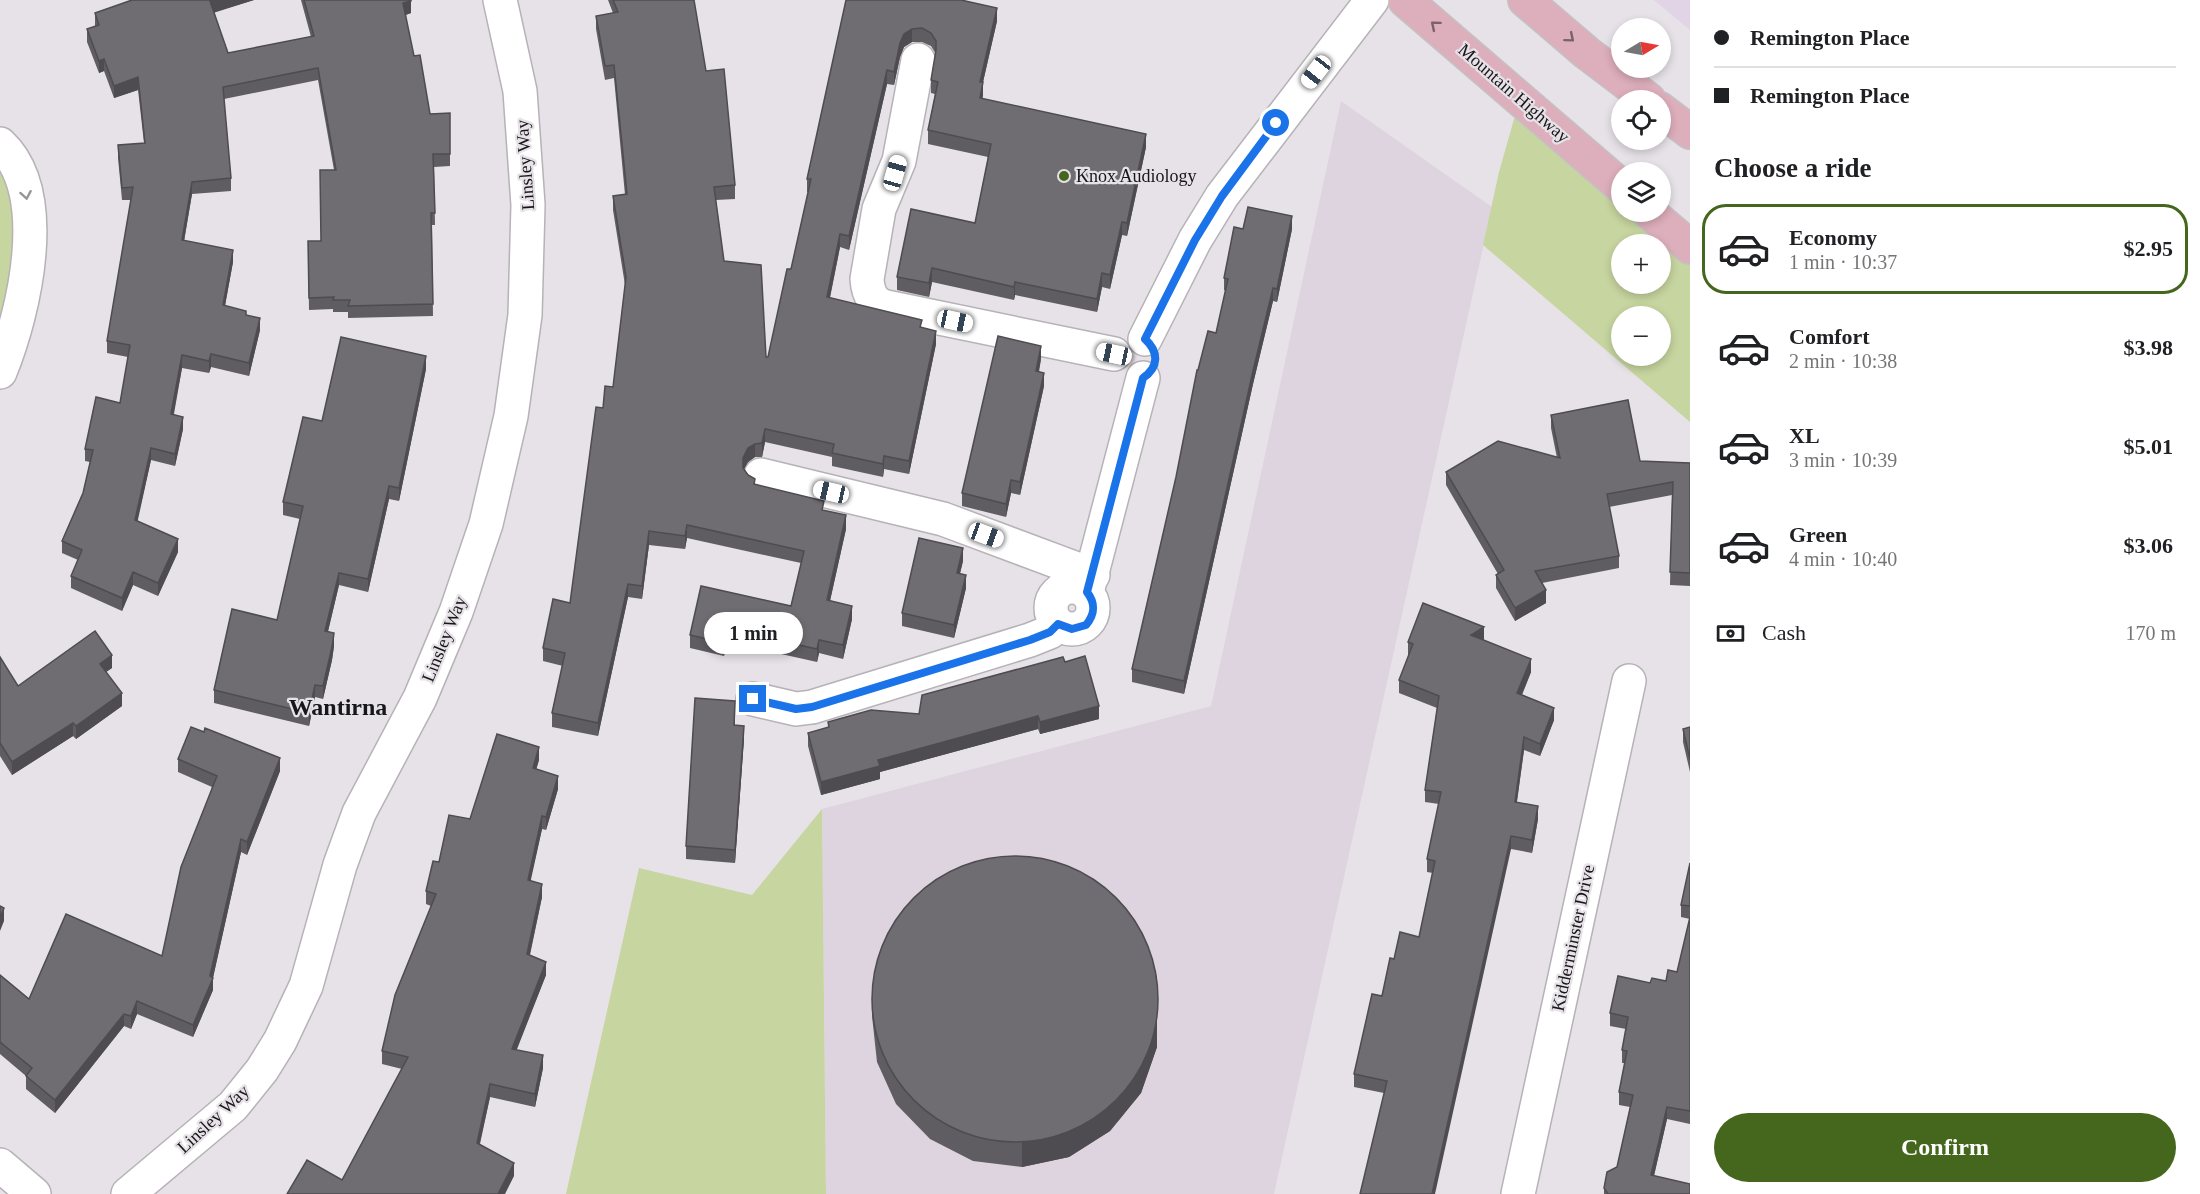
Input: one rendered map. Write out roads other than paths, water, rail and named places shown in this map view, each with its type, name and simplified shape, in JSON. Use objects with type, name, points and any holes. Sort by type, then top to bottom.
[{"type":"main road","name":"Mountain Highway","points":[[1405,0],[1611,178]]},
{"type":"main road","points":[[1525,0],[1587,53],[1636,90]]},
{"type":"main road","points":[[1671,117],[1690,132]]},
{"type":"main road","points":[[1661,222],[1690,247]]},
{"type":"street","name":"Linsley Way","points":[[128,1194],[233,1106],[262,1070],[280,1041],[306,986],[340,865],[359,813],[420,698],[456,612],[486,524],[511,416],[525,315],[528,205],[520,91],[500,0]]},
{"type":"street","points":[[1145,339],[1195,240],[1222,196],[1372,0]]},
{"type":"street","points":[[918,60],[898,161],[879,209],[867,279],[868,290],[872,298],[886,308],[1114,354]]},
{"type":"street","points":[[0,144],[13,159],[23,177],[28,201],[27,276],[14,334],[0,372]]},
{"type":"street","points":[[1138,337],[1145,339],[1156,355],[1154,369],[1137,380],[1124,376],[1115,365],[1114,354],[1124,340],[1138,337]]},
{"type":"street","points":[[753,699],[796,709],[821,705],[1030,640],[1050,632],[1058,624],[1072,629],[1086,625],[1094,612],[1090,584],[1143,378]]},
{"type":"street","points":[[761,475],[933,516],[1090,584]]},
{"type":"street","name":"Kidderminster Drive","points":[[1518,1194],[1629,681]]},
{"type":"street","points":[[0,1165],[34,1194]]},
{"type":"place","name":"Knox Audiology","points":[[1064,176]]},
{"type":"district","name":"Wantirna","points":[[338,707]]}]
